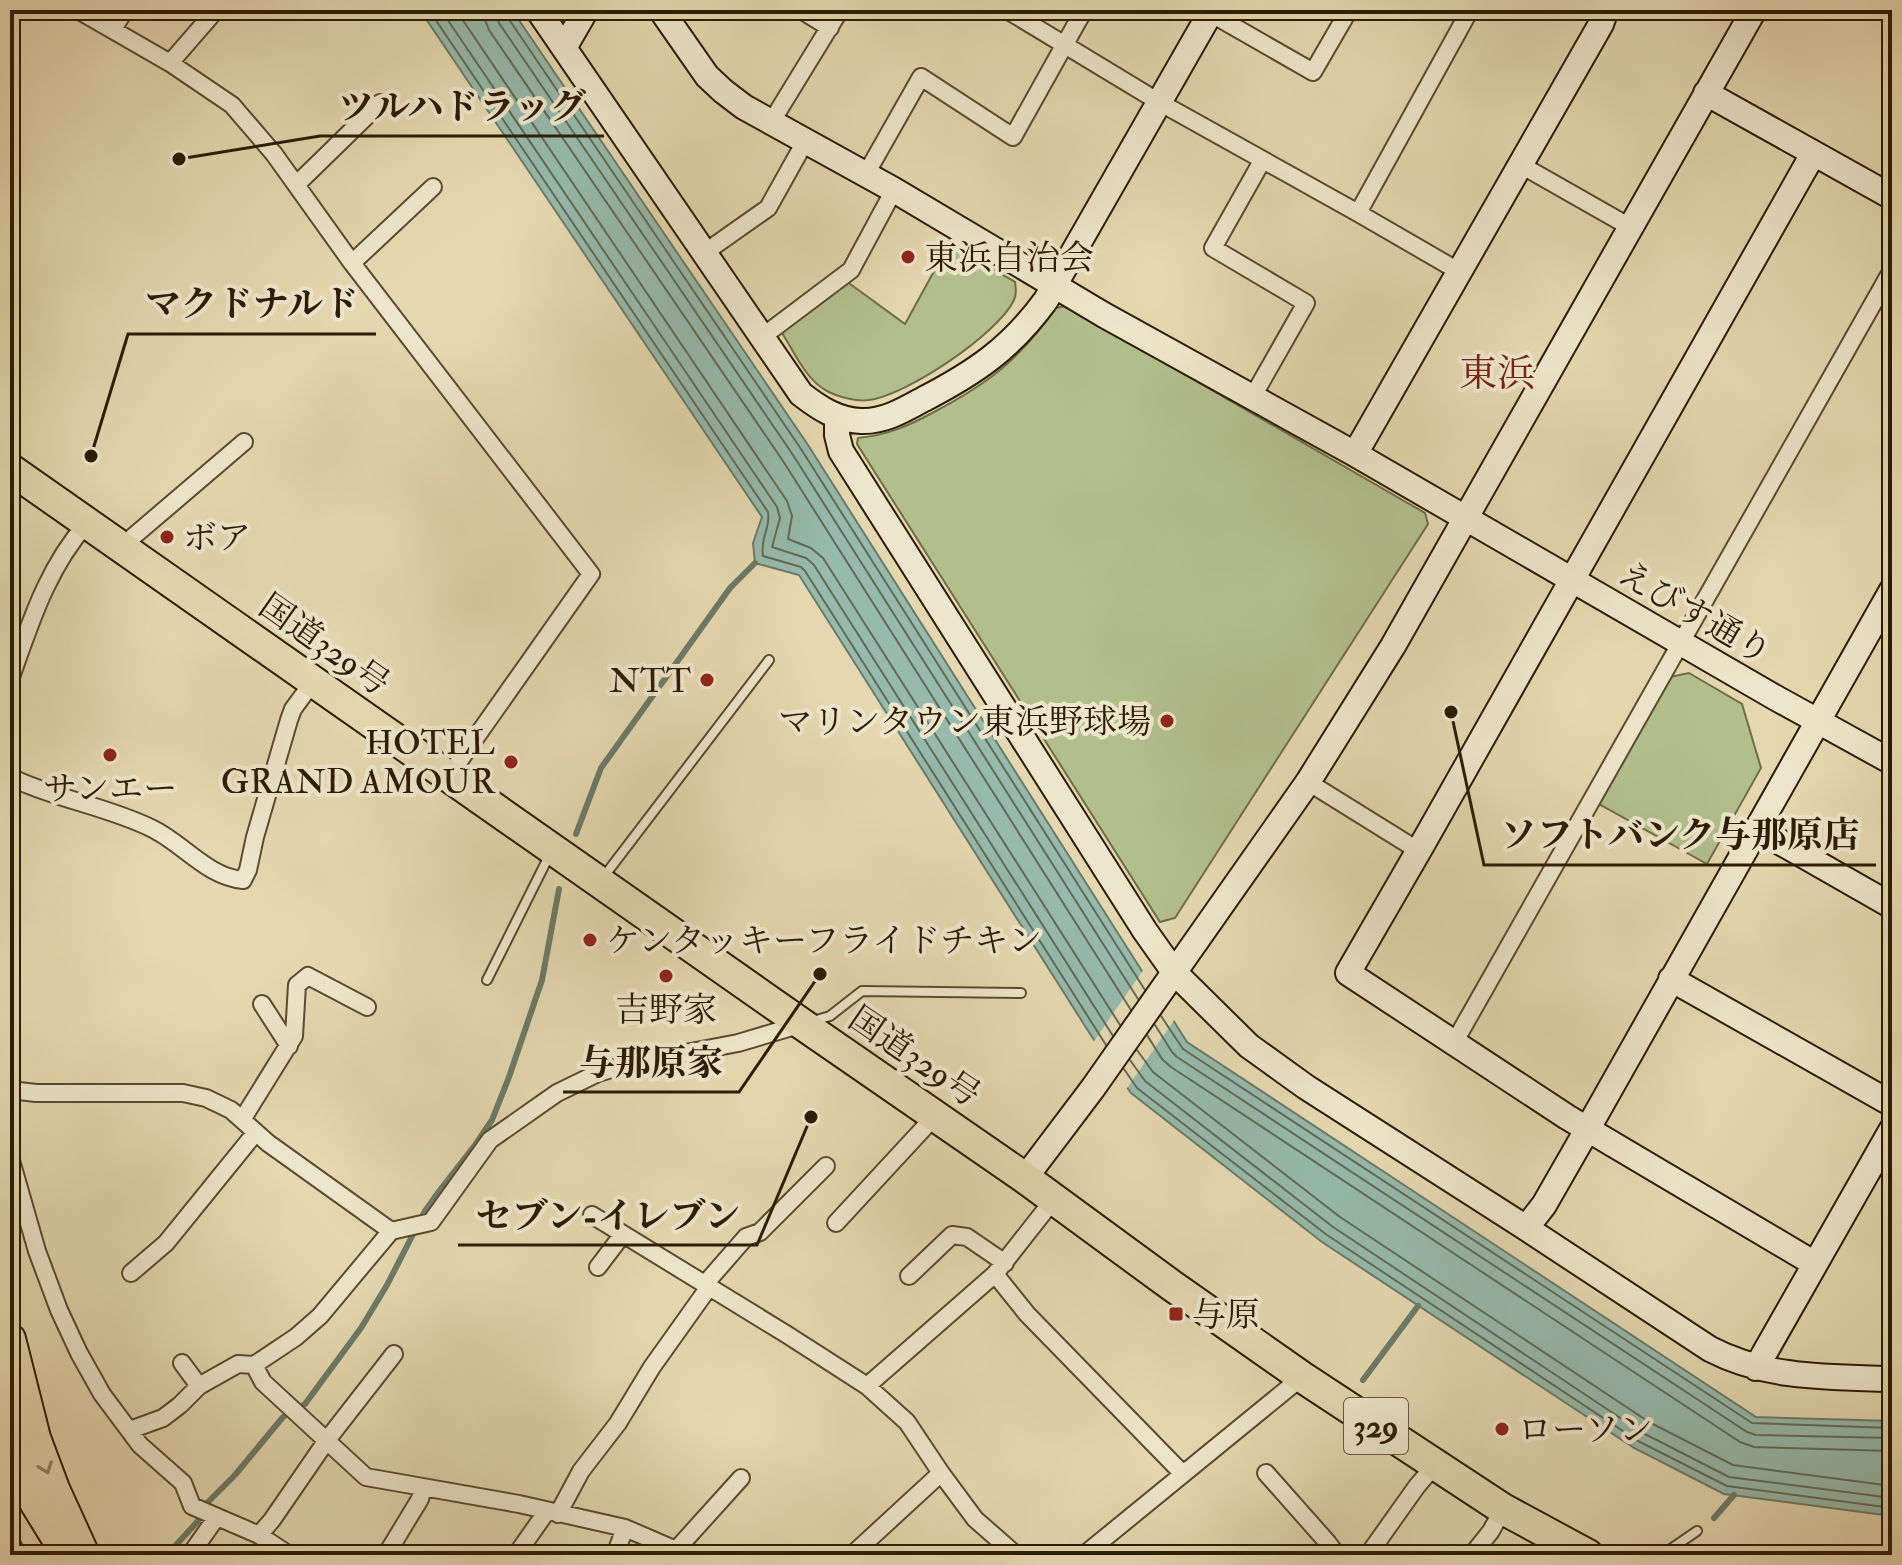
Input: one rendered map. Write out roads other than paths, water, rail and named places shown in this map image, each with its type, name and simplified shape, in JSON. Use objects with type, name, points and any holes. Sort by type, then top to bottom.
[{"type":"highway","name":"国道329号","points":[[10,469],[1025,1178],[1302,1377],[1503,1509],[1588,1555]]},
{"type":"highway","points":[[10,1339],[35,1438],[84,1555]]},
{"type":"highway","points":[[10,1454],[68,1555]]},
{"type":"street","points":[[78,10],[170,63],[232,105],[274,154],[352,263],[591,574],[448,777]]},
{"type":"street","points":[[113,29],[125,10]]},
{"type":"street","points":[[170,63],[216,10]]},
{"type":"street","points":[[538,10],[801,394],[837,417],[861,421],[883,419],[959,381],[1010,343],[1033,318],[1211,12],[1313,72],[1349,10]]},
{"type":"street","points":[[564,48],[586,10]]},
{"type":"street","name":"えびす通り","points":[[661,10],[707,76],[744,107],[1892,762]]},
{"type":"street","points":[[801,10],[830,28]]},
{"type":"street","points":[[772,121],[840,10]]},
{"type":"street","points":[[1007,10],[1159,102],[1460,272]]},
{"type":"street","points":[[866,174],[921,77],[1013,137],[1084,10]]},
{"type":"street","points":[[1358,213],[1470,10]]},
{"type":"street","points":[[1355,454],[1601,24],[1606,10]]},
{"type":"street","points":[[1025,1178],[1093,1088],[1308,782],[1393,646],[1754,10]]},
{"type":"street","points":[[1706,93],[1892,197]]},
{"type":"street","points":[[296,185],[380,103]]},
{"type":"street","points":[[704,253],[768,208],[806,140]]},
{"type":"street","points":[[1813,154],[1348,973],[1587,1130],[1815,1264]]},
{"type":"street","points":[[1252,398],[1306,303],[1213,248],[1262,161]]},
{"type":"street","points":[[1521,165],[1630,227]]},
{"type":"street","points":[[352,263],[433,187]]},
{"type":"street","points":[[762,337],[851,270],[894,190]]},
{"type":"street","points":[[1454,1043],[1892,270]]},
{"type":"street","points":[[837,417],[841,451],[1145,931],[1174,972],[1249,1046],[1685,1335],[1731,1360],[1756,1368],[1811,1376],[1892,1379]]},
{"type":"street","points":[[121,547],[244,442]]},
{"type":"street","points":[[10,680],[37,602],[69,543],[87,523]]},
{"type":"street","points":[[1526,1228],[1544,1205],[1892,590]]},
{"type":"street","points":[[10,777],[153,829],[216,872],[243,880],[289,720],[293,709],[313,682]]},
{"type":"street","points":[[1308,782],[1419,851]]},
{"type":"street","points":[[1757,829],[1892,906]]},
{"type":"street","points":[[242,1120],[294,1036],[297,985],[308,976],[367,1007]]},
{"type":"street","points":[[1671,979],[1892,1104]]},
{"type":"street","points":[[262,1004],[289,1046]]},
{"type":"street","points":[[130,1430],[163,1418],[199,1386],[238,1364],[254,1365],[296,1337],[320,1316],[391,1231],[431,1222],[490,1140],[557,1093],[598,1073],[628,1064],[738,1043],[802,1024]]},
{"type":"street","points":[[10,1090],[36,1093],[183,1093],[206,1098],[231,1110],[268,1143],[391,1231]]},
{"type":"street","points":[[836,1223],[935,1116]]},
{"type":"street","points":[[1756,1368],[1892,1129]]},
{"type":"street","points":[[131,1273],[166,1243],[256,1132]]},
{"type":"street","points":[[10,1157],[37,1251],[59,1310],[102,1394],[140,1445],[183,1483],[192,1506],[259,1535],[289,1555]]},
{"type":"street","points":[[516,1555],[553,1512],[618,1423],[707,1285],[746,1237],[760,1232],[826,1166]]},
{"type":"street","points":[[867,1386],[1000,1269],[1054,1199]]},
{"type":"street","points":[[592,1215],[867,1386],[907,1422],[975,1519],[1016,1555]]},
{"type":"street","points":[[598,1267],[623,1234]]},
{"type":"street","points":[[909,1276],[952,1235],[967,1237],[1000,1269],[1027,1314],[1183,1474]]},
{"type":"street","points":[[259,1535],[394,1354]]},
{"type":"street","points":[[182,1363],[199,1386]]},
{"type":"street","points":[[254,1365],[263,1382],[366,1477],[519,1504],[625,1528],[679,1552],[741,1478]]},
{"type":"street","points":[[1084,1555],[1302,1377]]},
{"type":"street","points":[[1368,1555],[1435,1465]]},
{"type":"street","points":[[852,1555],[941,1473]]},
{"type":"street","points":[[1266,1473],[1337,1555]]},
{"type":"street","points":[[386,1555],[420,1499],[423,1487]]},
{"type":"street","points":[[1472,1555],[1503,1509]]},
{"type":"street","points":[[190,1555],[216,1518]]},
{"type":"street","points":[[615,1555],[625,1528]]},
{"type":"street","points":[[10,1541],[18,1555]]},
{"type":"lane","points":[[599,883],[769,660]]},
{"type":"lane","points":[[487,980],[552,850]]},
{"type":"lane","points":[[802,1024],[830,1016],[862,991],[1021,993]]},
{"type":"lane","points":[[1662,1555],[1697,1531]]},
{"type":"water","points":[[420,10],[512,10],[808,445],[1187,1042],[1756,1417],[1892,1421],[1892,1516],[1724,1494],[1634,1448],[1322,1242],[1131,1093],[1092,1037],[799,575],[755,563],[753,543],[762,517]]},
{"type":"waterway","points":[[576,834],[601,768],[730,588],[755,563]]},
{"type":"waterway","points":[[176,1555],[176,1545],[198,1521],[207,1503],[235,1475],[283,1417],[305,1404],[361,1328],[425,1211],[492,1120],[542,980],[559,889]]},
{"type":"waterway","points":[[1363,1380],[1418,1306]]},
{"type":"waterway","points":[[1714,1518],[1734,1495]]},
{"type":"place","name":"ツルハドラッグ","points":[[179,159]]},
{"type":"place","name":"東浜自治会","points":[[908,257]]},
{"type":"place","name":"マクドナルド","points":[[91,456]]},
{"type":"place","name":"ボア","points":[[167,537]]},
{"type":"place","name":"NTT","points":[[707,680]]},
{"type":"place","name":"ソフトバンク与那原店","points":[[1451,712]]},
{"type":"place","name":"マリンタウン東浜野球場","points":[[1167,721]]},
{"type":"place","name":"サンエー","points":[[110,755]]},
{"type":"place","name":"HOTEL GRAND AMOUR","points":[[511,762]]},
{"type":"place","name":"ケンタッキーフライドチキン","points":[[590,940]]},
{"type":"place","name":"与那原家","points":[[820,974]]},
{"type":"place","name":"吉野家","points":[[666,976]]},
{"type":"place","name":"セブン-イレブン","points":[[811,1117]]},
{"type":"place","name":"与原","points":[[1176,1314]]},
{"type":"place","name":"ローソン","points":[[1502,1429]]},
{"type":"district","name":"東浜","points":[[1497,373]]}]
